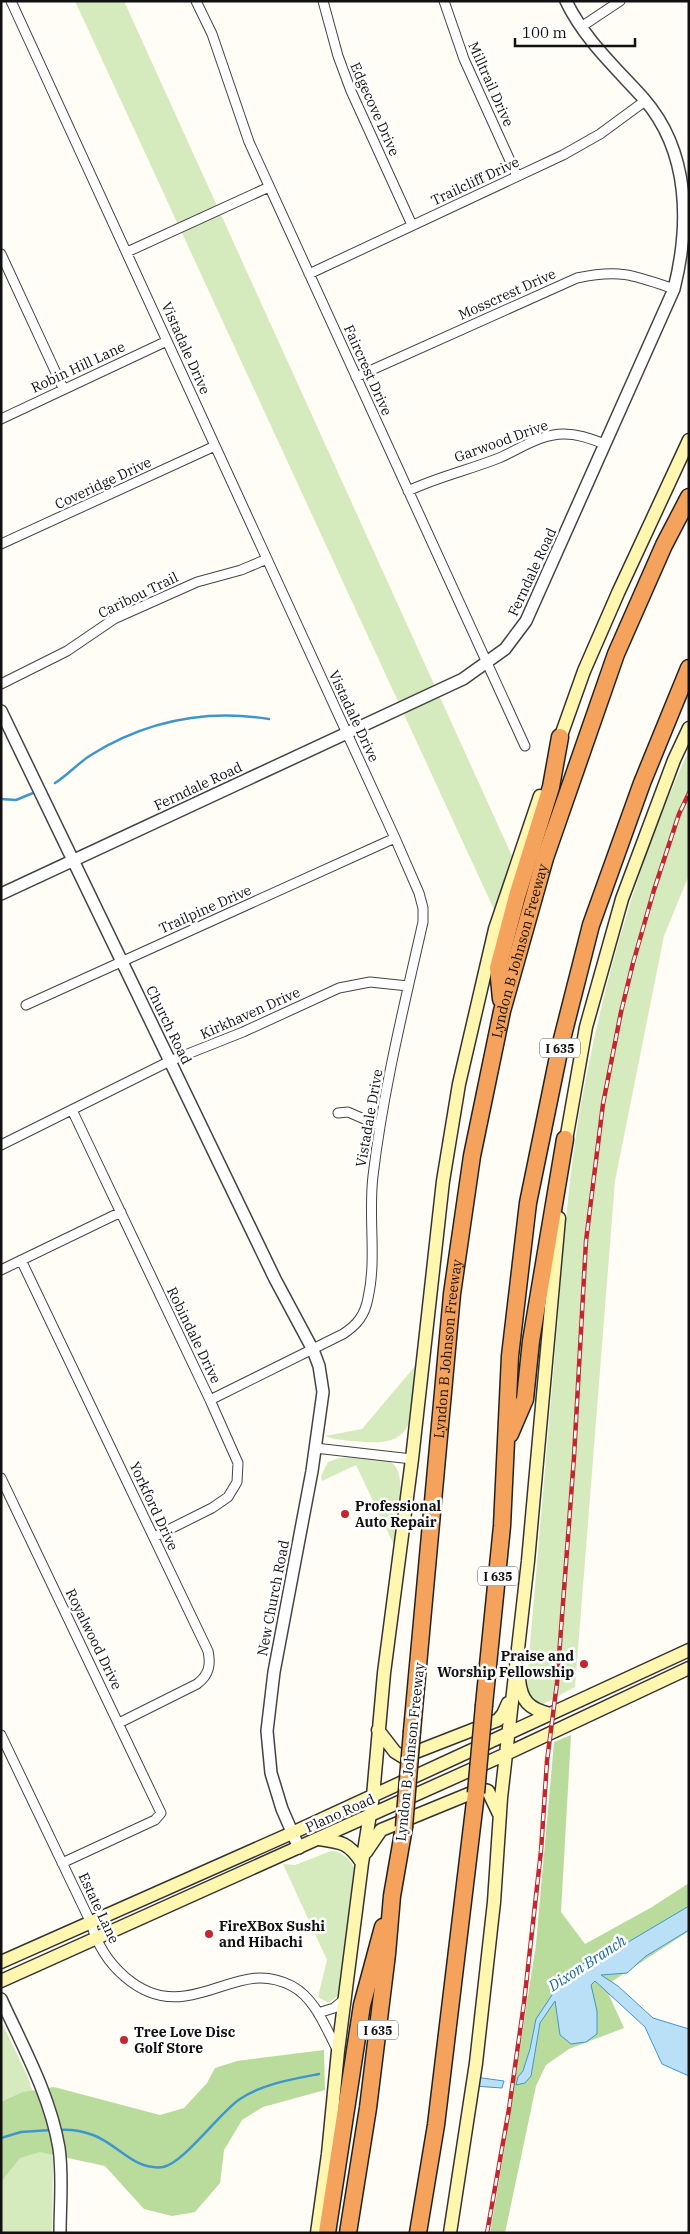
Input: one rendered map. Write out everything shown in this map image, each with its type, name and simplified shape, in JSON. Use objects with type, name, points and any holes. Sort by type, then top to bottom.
[{"type":"highway","name":"Lyndon B Johnson Freeway","points":[[348,2233],[368,2108],[387,1954],[392,1896],[404,1827],[452,1294],[472,1156],[502,1011],[545,858],[616,654],[664,545],[689,497]]},
{"type":"highway","name":"I 635","points":[[418,2233],[436,2126],[476,1793],[502,1526],[510,1356],[528,1203],[571,1002],[591,925],[642,782],[689,668]]},
{"type":"highway","points":[[502,1011],[498,968],[517,896],[551,787],[560,737]]},
{"type":"highway","points":[[506,1446],[525,1399],[531,1341],[565,1139]]},
{"type":"highway","points":[[327,2233],[362,2006],[372,1961],[392,1896]]},
{"type":"main road","points":[[317,2233],[336,2090],[338,2051],[373,1796],[378,1730],[412,1459],[442,1181],[459,1084],[495,929],[560,737],[584,671],[689,440]]},
{"type":"main road","points":[[450,2233],[487,1974],[507,1734],[514,1689],[529,1551],[565,1139],[586,1027],[622,899],[674,760],[689,728]]},
{"type":"main road","name":"Plano Road","points":[[1,1962],[292,1833],[550,1714],[687,1656]]},
{"type":"main road","points":[[516,1660],[524,1702],[536,1711],[550,1714]]},
{"type":"main road","name":"Plano Road","points":[[1,1981],[370,1816],[689,1668]]},
{"type":"main road","points":[[378,1730],[395,1752],[403,1757],[498,1720],[504,1714],[514,1689]]},
{"type":"main road","points":[[363,1860],[381,1830],[481,1789],[488,1791],[500,1816]]},
{"type":"main road","points":[[319,1839],[342,1842],[354,1850],[363,1860]]},
{"type":"main road","points":[[178,1902],[178,1896],[181,1891],[196,1883],[198,1875]]},
{"type":"street","name":"Vistadale Drive","points":[[12,1],[348,734],[395,838],[423,908],[423,922],[380,1126],[372,1187],[374,1242],[368,1300],[363,1315],[355,1326],[313,1350],[210,1400]]},
{"type":"street","name":"Faircrest Drive","points":[[196,1],[212,34],[234,103],[269,186],[525,746]]},
{"type":"street","name":"Edgecove Drive","points":[[322,1],[338,56],[351,91],[412,225]]},
{"type":"street","name":"Milltrail Drive","points":[[444,1],[468,67],[517,176]]},
{"type":"street","name":"Ferndale Road","points":[[1,894],[463,679],[505,649],[526,621],[674,289],[681,266],[686,228],[683,183],[674,152],[662,126],[645,101],[581,26],[566,1]]},
{"type":"street","points":[[581,26],[620,1]]},
{"type":"street","name":"Trailcliff Drive","points":[[309,274],[578,148],[645,101]]},
{"type":"street","points":[[127,252],[269,186]]},
{"type":"street","points":[[1,254],[63,388]]},
{"type":"street","name":"Mosscrest Drive","points":[[356,377],[577,278],[613,272],[636,276],[674,289]]},
{"type":"street","name":"Robin Hill Lane","points":[[1,419],[63,388],[167,341]]},
{"type":"street","name":"Garwood Drive","points":[[408,491],[434,479],[500,457],[545,437],[562,434],[582,436],[605,444]]},
{"type":"street","name":"Coveridge Drive","points":[[1,544],[215,446]]},
{"type":"street","name":"Caribou Trail","points":[[1,684],[67,651],[114,619],[197,582],[241,570],[267,559]]},
{"type":"street","name":"Church Road","points":[[1,711],[271,1270],[313,1350]]},
{"type":"street","name":"Trailpine Drive","points":[[26,1005],[395,838]]},
{"type":"street","name":"Kirkhaven Drive","points":[[1,1145],[170,1061],[244,1032],[348,985],[370,982],[408,986]]},
{"type":"street","name":"Robindale Drive","points":[[72,1110],[238,1463],[237,1482],[228,1497],[212,1508],[154,1537]]},
{"type":"street","points":[[338,1113],[348,1112],[380,1126]]},
{"type":"street","points":[[1,1270],[120,1212]]},
{"type":"street","name":"Yorkford Drive","points":[[21,1260],[208,1651],[210,1662],[203,1680],[119,1723]]},
{"type":"street","name":"New Church Road","points":[[299,1848],[271,1773],[267,1731],[274,1672],[315,1448],[322,1392],[319,1366],[313,1350]]},
{"type":"street","points":[[315,1448],[412,1459]]},
{"type":"street","name":"Royalwood Drive","points":[[1,1478],[161,1813],[155,1820],[62,1863]]},
{"type":"street","name":"Estate Lane","points":[[1,1735],[91,1923],[95,1938],[118,1971],[131,1983],[156,1993],[184,1997],[254,1977],[281,1981],[294,1987],[309,2000],[338,2051]]},
{"type":"street","points":[[1,1998],[49,2108],[59,2150],[61,2174],[60,2233]]},
{"type":"street","points":[[318,2013],[334,2008],[346,1998]]},
{"type":"green space","points":[[75,1],[124,1],[512,856],[497,916]]},
{"type":"green space","points":[[689,750],[689,875],[664,936],[615,1181],[575,1687],[540,1706],[531,1702],[527,1688],[564,1237],[580,1110],[599,1019],[623,926],[653,836]]},
{"type":"green space","points":[[416,1365],[413,1408],[410,1420],[405,1430],[397,1437],[385,1441],[368,1442],[341,1440],[325,1436],[362,1429]]},
{"type":"green space","points":[[354,1457],[388,1461],[397,1469],[401,1489],[394,1545],[356,1465],[322,1481],[321,1476],[328,1462],[339,1458]]},
{"type":"green space","points":[[571,1735],[561,1912],[585,1944],[652,1907],[689,1883],[689,1931],[605,1986],[624,2028],[569,2049],[546,2065],[536,2086],[505,2233],[490,2233],[536,1944],[554,1742]]},
{"type":"green space","points":[[331,1851],[338,1852],[344,1856],[354,1867],[338,1995],[329,2003],[318,1997],[327,1960],[283,1864],[295,1865]]},
{"type":"green space","points":[[1,2021],[28,2077],[53,2159],[52,2233],[1,2233]]},
{"type":"green space","points":[[324,2050],[325,2090],[263,2107],[242,2120],[224,2150],[220,2183],[195,2212],[172,2216],[144,2209],[105,2166],[40,2152],[20,2158],[1,2182],[1,2102],[23,2092],[54,2087],[160,2115],[184,2108],[207,2083],[215,2068],[237,2061]]},
{"type":"water","points":[[689,1906],[689,1930],[646,1956],[627,1973],[601,1975],[618,1986],[653,2018],[689,2029],[689,2076],[662,2064],[645,2027],[595,1981],[591,1985],[597,2011],[597,2034],[586,2042],[571,2044],[560,2035],[555,2001],[540,2023],[531,2076],[525,2083],[516,2085],[530,2049],[536,2019],[554,1992],[554,1989],[592,1956],[613,1951]]},
{"type":"water","points":[[475,2077],[504,2081],[502,2088],[474,2086]]},
{"type":"waterway","points":[[55,783],[91,755],[112,743],[155,726],[199,717],[245,716],[269,719]]},
{"type":"waterway","points":[[1,799],[16,800],[33,793]]},
{"type":"waterway","name":"Dixon Branch","points":[[59,2130],[85,2132],[102,2139],[126,2156],[143,2165],[163,2167],[181,2157],[240,2099],[258,2089],[319,2074]]},
{"type":"waterway","name":"Dixon Branch","points":[[1,2138],[21,2132],[51,2130]]},
{"type":"railway","points":[[487,2233],[509,2109],[524,2003],[541,1851],[547,1761],[557,1683],[574,1457],[586,1241],[603,1104],[621,1012],[633,963],[679,814],[689,793]]},
{"type":"place","name":"Professional Auto Repair","points":[[345,1514]]},
{"type":"place","name":"Praise and Worship Fellowship","points":[[584,1664]]},
{"type":"place","name":"FireXBox Sushi and Hibachi","points":[[209,1934]]},
{"type":"place","name":"Tree Love Disc Golf Store","points":[[124,2040]]}]
